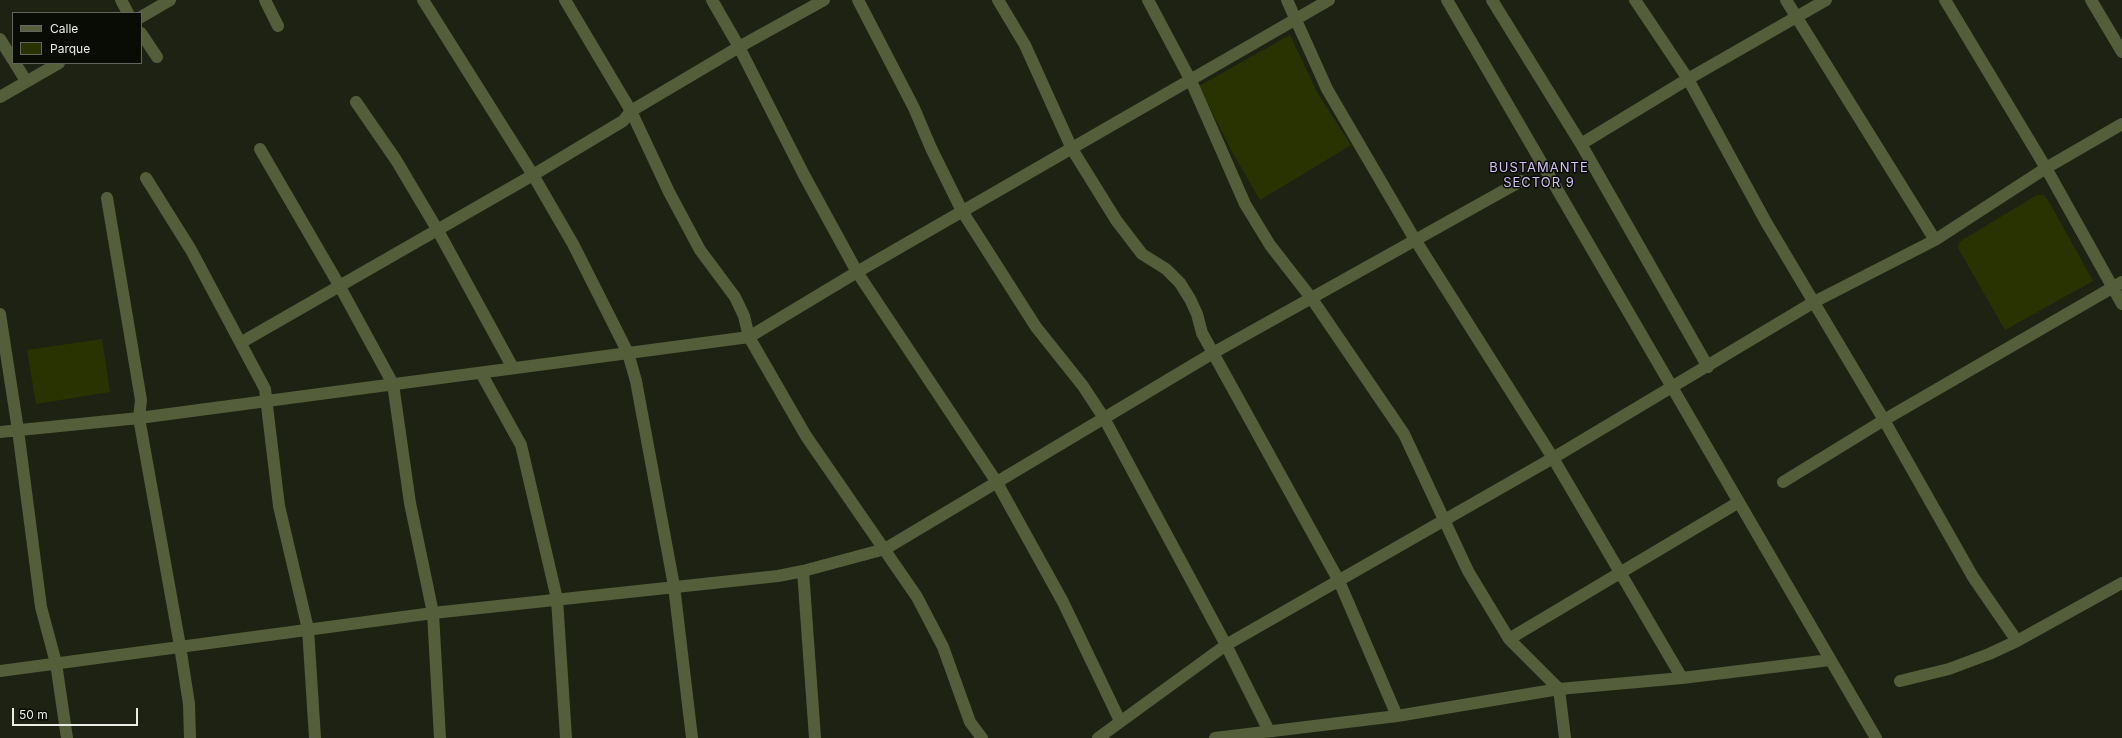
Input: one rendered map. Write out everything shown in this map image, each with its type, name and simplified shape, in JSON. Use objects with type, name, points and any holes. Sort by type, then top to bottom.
[{"type":"street","points":[[121,0],[127,12]]},
{"type":"street","points":[[142,16],[170,0]]},
{"type":"street","points":[[265,0],[278,26]]},
{"type":"street","points":[[423,0],[533,174],[573,244],[628,353],[636,381],[674,586],[692,738]]},
{"type":"street","points":[[564,0],[631,111],[669,192],[700,250],[738,304],[744,316],[749,337],[806,436],[886,549],[917,597],[943,647],[970,722],[982,738]]},
{"type":"street","points":[[712,0],[739,47],[804,175],[857,272],[996,482],[1063,602],[1120,721]]},
{"type":"street","points":[[242,342],[533,174],[623,121],[631,111],[739,47],[824,0]]},
{"type":"street","points":[[858,0],[914,108],[931,148],[962,211],[1036,327],[1084,386],[1104,418],[1226,645],[1269,731]]},
{"type":"street","points":[[998,0],[1024,45],[1072,149],[1116,220],[1142,254],[1166,269],[1180,283],[1190,299],[1197,314],[1202,334],[1339,581],[1397,716]]},
{"type":"street","points":[[1148,0],[1191,81],[1245,204],[1270,245],[1312,299],[1404,434],[1468,571],[1509,639],[1559,689],[1565,738]]},
{"type":"street","points":[[1287,0],[1327,89],[1414,238],[1554,458],[1619,573],[1682,678]]},
{"type":"street","points":[[0,432],[139,418],[749,337],[857,272],[1191,81],[1329,0]]},
{"type":"street","points":[[1447,0],[1876,738]]},
{"type":"street","points":[[1492,0],[1581,144],[1708,367]]},
{"type":"street","points":[[1635,0],[1688,79],[1766,222],[1884,420],[1973,577],[2017,641]]},
{"type":"street","points":[[1786,0],[1798,17],[1934,240]]},
{"type":"street","points":[[1581,144],[1688,79],[1826,0]]},
{"type":"street","points":[[1945,0],[2117,285],[2122,304]]},
{"type":"street","points":[[2091,0],[2122,52]]},
{"type":"street","points":[[142,34],[157,57]]},
{"type":"street","points":[[0,39],[12,58]]},
{"type":"street","points":[[16,64],[26,81]]},
{"type":"street","points":[[0,97],[57,64]]},
{"type":"street","points":[[356,102],[396,160],[437,229],[513,368]]},
{"type":"street","points":[[1098,738],[1226,645],[1554,458],[1708,367],[1814,302],[1934,240],[2046,168],[2122,124]]},
{"type":"street","points":[[260,149],[339,285],[393,384],[410,504],[432,613],[440,738]]},
{"type":"street","points":[[146,178],[191,250],[242,342],[265,389],[268,400],[279,506],[308,629],[315,738]]},
{"type":"street","points":[[0,671],[432,613],[778,576],[803,571],[886,549],[1213,353],[1312,299],[1414,238],[1521,181]]},
{"type":"street","points":[[107,198],[141,400],[139,418],[189,704],[190,738]]},
{"type":"street","points":[[1783,482],[1884,420],[2117,285]]},
{"type":"street","points":[[0,314],[18,430],[41,607],[56,663],[67,738]]},
{"type":"street","points":[[481,373],[522,445],[557,599],[566,738]]},
{"type":"street","points":[[1509,639],[1739,502]]},
{"type":"street","points":[[803,571],[815,738]]},
{"type":"street","points":[[1900,681],[1949,668],[1989,654],[2017,641],[2122,582]]},
{"type":"street","points":[[1215,738],[1269,731],[1314,732],[1397,716],[1559,689],[1682,678],[1830,660]]},
{"type":"green space","points":[[1290,35],[1318,94],[1351,145],[1260,200],[1231,150],[1199,86]]},
{"type":"green space","points":[[2037,195],[2044,195],[2048,200],[2093,281],[2005,330],[1958,248],[1959,242]]},
{"type":"green space","points":[[102,339],[110,392],[36,404],[27,350]]},
{"type":"district","name":"BUSTAMANTE SECTOR 9","points":[[1539,176]]}]
